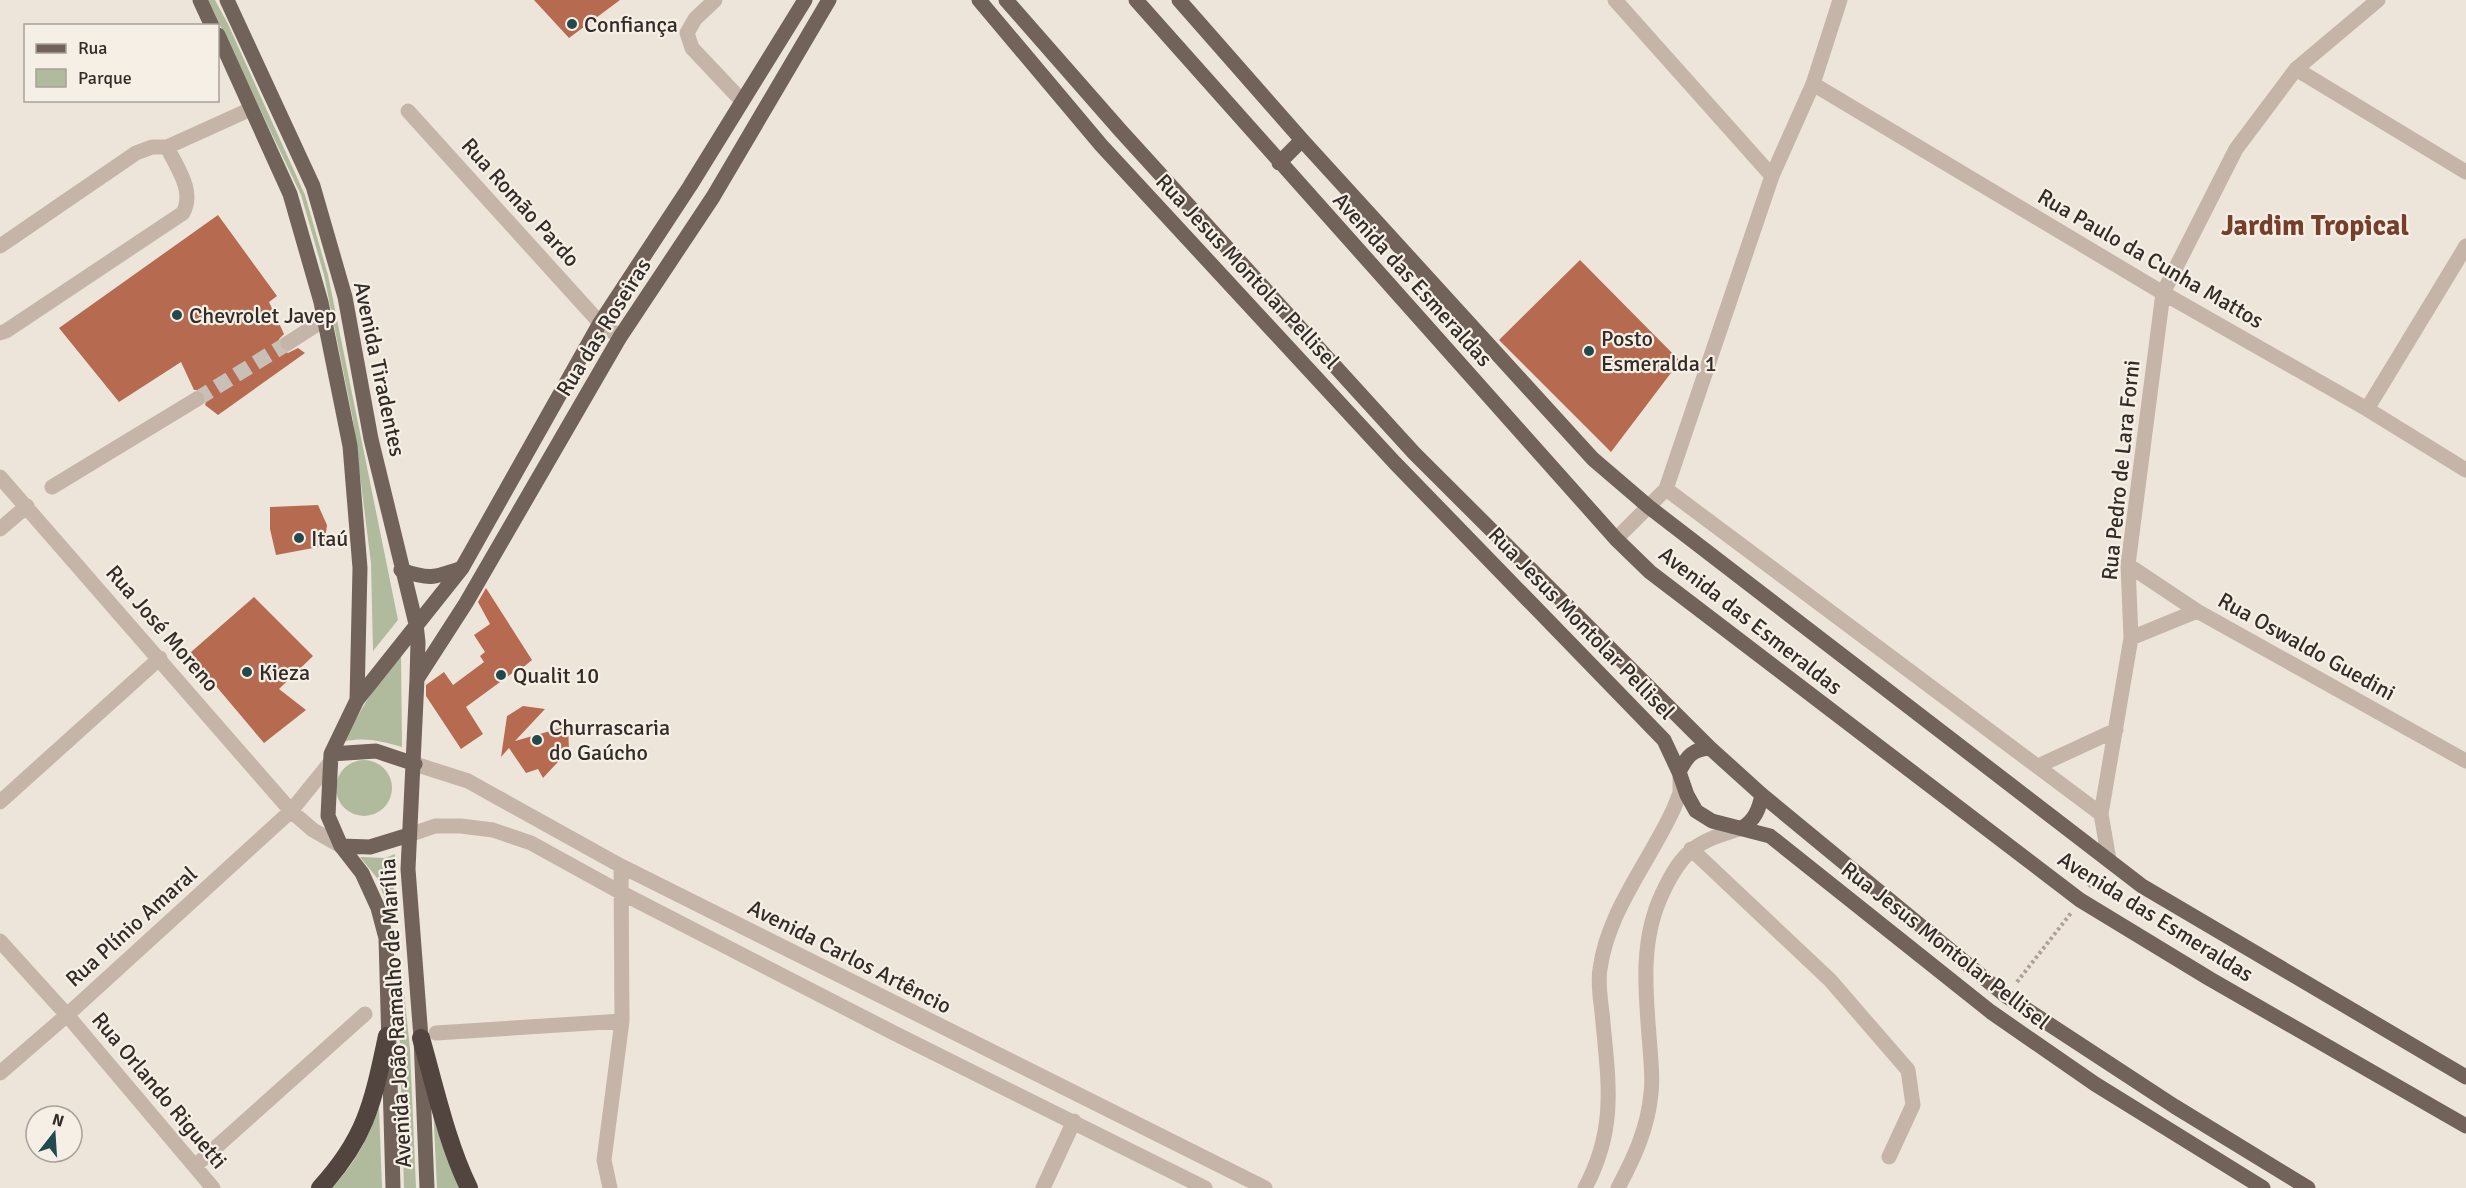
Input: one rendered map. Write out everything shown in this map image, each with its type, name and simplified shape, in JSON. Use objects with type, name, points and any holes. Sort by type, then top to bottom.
[{"type":"highway","points":[[428,1035],[445,1123],[469,1188]]},
{"type":"highway","points":[[320,1188],[338,1169],[356,1142],[368,1116],[387,1036]]},
{"type":"main road","points":[[200,0],[212,24]]},
{"type":"main road","name":"Avenida Tiradentes","points":[[227,0],[313,186],[345,297],[371,439],[401,570],[416,624],[418,642],[414,764]]},
{"type":"main road","name":"Rua das Roseiras","points":[[357,700],[462,568],[600,323],[690,186],[804,0]]},
{"type":"main road","name":"Rua das Roseiras","points":[[417,679],[466,603],[620,337],[713,196],[829,0]]},
{"type":"main road","name":"Rua Jesus Montolar Pellisel","points":[[979,0],[1101,145],[1395,463],[1664,740],[1696,812],[1712,821],[1770,836],[1991,1012],[2095,1084],[2263,1188]]},
{"type":"main road","name":"Rua Jesus Montolar Pellisel","points":[[1006,0],[1414,453],[1710,748],[1761,795],[2006,996],[2193,1118],[2308,1188]]},
{"type":"main road","name":"Avenida das Esmeraldas","points":[[1136,0],[1616,539],[1650,573],[2080,900],[2210,979],[2466,1126]]},
{"type":"main road","name":"Avenida das Esmeraldas","points":[[1179,0],[1302,140],[1593,459],[1649,507],[2142,886],[2466,1077]]},
{"type":"main road","points":[[793,19],[809,32]]},
{"type":"main road","name":"Avenida Tiradentes","points":[[219,37],[290,194],[324,320],[350,446],[359,548],[360,646],[357,700]]},
{"type":"main road","points":[[1101,145],[1120,129]]},
{"type":"main road","points":[[1279,163],[1302,140]]},
{"type":"main road","points":[[690,186],[713,196]]},
{"type":"main road","points":[[401,570],[424,578],[436,577],[462,568]]},
{"type":"main road","points":[[330,759],[376,751],[414,764],[409,835],[370,847],[341,846],[328,816],[330,759],[357,700]]},
{"type":"main road","points":[[1680,772],[1686,759],[1697,749],[1710,748]]},
{"type":"main road","points":[[1742,828],[1749,824],[1756,814],[1761,795]]},
{"type":"main road","name":"Avenida João Ramalho de Marília","points":[[409,835],[408,868],[412,944],[428,1035],[427,1188]]},
{"type":"main road","name":"Avenida João Ramalho de Marília","points":[[341,846],[362,873],[378,908],[386,938],[393,1188]]},
{"type":"street","points":[[716,0],[695,18],[687,33],[692,48],[742,101]]},
{"type":"street","points":[[1615,0],[1772,176]]},
{"type":"street","points":[[1616,539],[1666,489],[1772,176],[1813,84],[1840,0]]},
{"type":"street","name":"Rua Pedro de Lara Forni","points":[[2109,860],[2101,814],[2131,638],[2128,565],[2163,292],[2236,149],[2296,69],[2378,0]]},
{"type":"street","points":[[2296,69],[2466,172]]},
{"type":"street","name":"Rua Paulo da Cunha Mattos","points":[[1813,84],[2163,292],[2367,409],[2466,470]]},
{"type":"street","points":[[0,246],[136,153],[152,147],[167,147],[251,109]]},
{"type":"street","name":"Rua Romão Pardo","points":[[408,111],[600,323],[620,337]]},
{"type":"street","points":[[0,333],[183,213],[188,204],[188,193],[167,147]]},
{"type":"street","points":[[2367,409],[2466,246]]},
{"type":"street","points":[[288,342],[324,320]]},
{"type":"street","points":[[52,488],[197,399]]},
{"type":"street","name":"Rua José Moreno","points":[[0,477],[291,811],[313,830],[341,846]]},
{"type":"street","points":[[1666,489],[2101,814]]},
{"type":"street","points":[[0,529],[27,506]]},
{"type":"street","name":"Rua Oswaldo Guedini","points":[[2128,565],[2197,610],[2466,761]]},
{"type":"street","points":[[2131,638],[2197,610]]},
{"type":"street","points":[[0,802],[159,657]]},
{"type":"street","points":[[2038,766],[2116,730]]},
{"type":"street","name":"Rua Plínio Amaral","points":[[0,1073],[67,1016],[291,811],[330,759]]},
{"type":"street","name":"Avenida Carlos Artêncio","points":[[414,764],[468,781],[621,866],[1265,1188]]},
{"type":"street","points":[[1585,1188],[1597,1166],[1610,1103],[1599,972],[1604,947],[1611,925],[1674,808],[1680,793],[1680,772]]},
{"type":"street","points":[[409,835],[435,826],[494,830],[531,843],[620,892],[894,1033],[1205,1188]]},
{"type":"street","points":[[1618,1188],[1640,1143],[1651,1093],[1645,974],[1649,928],[1682,858],[1707,839],[1742,828]]},
{"type":"street","points":[[1691,849],[1830,980],[1908,1070],[1913,1105],[1889,1157]]},
{"type":"street","points":[[610,1188],[604,1160],[622,1022],[621,866]]},
{"type":"street","name":"Rua Orlando Riguetti","points":[[0,941],[213,1188]]},
{"type":"street","points":[[894,1033],[907,1010]]},
{"type":"street","points":[[195,1166],[365,1014]]},
{"type":"street","points":[[428,1035],[622,1022]]},
{"type":"street","points":[[1043,1188],[1074,1122]]},
{"type":"path","points":[[2006,996],[2109,860]]},
{"type":"green space","points":[[208,0],[215,0],[228,24],[305,195],[328,275],[398,620],[373,651],[371,563],[353,420],[324,275],[301,195]]},
{"type":"green space","points":[[401,656],[402,747],[374,740],[345,741],[370,696]]},
{"type":"green space","points":[[358,760],[370,760],[380,764],[388,772],[392,788],[388,804],[380,812],[370,816],[358,816],[348,812],[340,804],[336,794],[336,782],[340,772],[348,764]]},
{"type":"green space","points":[[395,854],[393,920],[377,878],[360,857],[385,858]]},
{"type":"green space","points":[[398,983],[403,983],[410,1049],[416,1188],[404,1188]]},
{"type":"green space","points":[[433,1105],[461,1188],[437,1188]]},
{"type":"green space","points":[[379,1108],[382,1188],[331,1188],[360,1151]]},
{"type":"building","name":"Confiança","points":[[534,0],[620,0],[569,38]]},
{"type":"building","name":"Chevrolet Javep","points":[[218,215],[277,296],[269,302],[284,334],[279,339],[280,349],[288,353],[298,348],[305,353],[218,415],[205,405],[207,399],[205,393],[201,390],[194,390],[181,362],[119,402],[59,328]]},
{"type":"building","name":"Posto Esmeralda 1","points":[[1580,260],[1680,361],[1611,452],[1499,340]]},
{"type":"building","name":"Itaú","points":[[318,505],[327,525],[324,546],[276,555],[270,529],[270,507]]},
{"type":"building","name":"Qualit 10","points":[[486,588],[532,660],[466,707],[483,734],[461,749],[426,696],[426,685],[444,672],[453,685],[484,662],[480,656],[485,652],[474,635],[490,624],[478,602]]},
{"type":"building","name":"Kieza","points":[[254,597],[313,656],[279,689],[306,710],[264,743],[210,679],[205,682],[191,665],[196,661],[191,652]]},
{"type":"building","name":"Churrascaria do Gaúcho","points":[[523,706],[545,709],[515,741],[568,726],[569,750],[543,778],[538,769],[526,773],[509,748],[501,757],[507,716]]},
{"type":"tunnel","points":[[197,399],[288,343]]},
{"type":"place","name":"Confiança","points":[[572,24]]},
{"type":"place","name":"Chevrolet Javep","points":[[177,315]]},
{"type":"place","name":"Posto Esmeralda 1","points":[[1589,351]]},
{"type":"place","name":"Itaú","points":[[299,538]]},
{"type":"place","name":"Kieza","points":[[247,672]]},
{"type":"place","name":"Qualit 10","points":[[501,675]]},
{"type":"place","name":"Churrascaria do Gaúcho","points":[[537,740]]},
{"type":"district","name":"Jardim Tropical","points":[[2315,225]]}]
